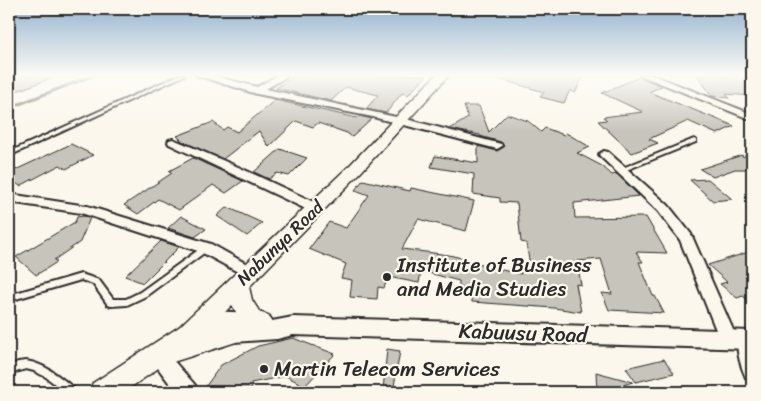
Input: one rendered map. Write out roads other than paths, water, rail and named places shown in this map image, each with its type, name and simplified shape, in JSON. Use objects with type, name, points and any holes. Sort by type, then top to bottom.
[{"type":"main road","name":"Nabunya Road","points":[[102,392],[160,354],[194,328],[355,169],[425,94]]},
{"type":"main road","points":[[244,277],[238,295],[254,322]]},
{"type":"main road","points":[[160,354],[228,334]]},
{"type":"street","points":[[270,94],[399,120],[459,138],[498,146]]},
{"type":"street","points":[[693,94],[752,117]]},
{"type":"street","points":[[173,142],[315,208]]},
{"type":"street","points":[[604,154],[663,208],[686,238],[742,340],[752,372]]},
{"type":"street","points":[[9,198],[82,209],[206,248],[244,277]]},
{"type":"street","name":"Kabuusu Road","points":[[194,328],[280,321],[293,326]]},
{"type":"street","name":"Kabuusu Road","points":[[194,328],[228,334],[277,330],[293,326],[742,340]]},
{"type":"street","points":[[160,354],[188,392]]},
{"type":"lane","points":[[9,154],[142,94]]},
{"type":"lane","points":[[622,170],[694,141]]},
{"type":"lane","points":[[9,298],[81,277],[96,282],[111,303],[127,302],[143,294],[206,248]]},
{"type":"lane","points":[[9,371],[16,366],[28,363],[37,366],[72,392]]},
{"type":"waterway","points":[[9,108],[46,94]]},
{"type":"place","name":"Institute of Business and Media Studies","points":[[387,277]]},
{"type":"place","name":"Martin Telecom Services","points":[[264,369]]}]
